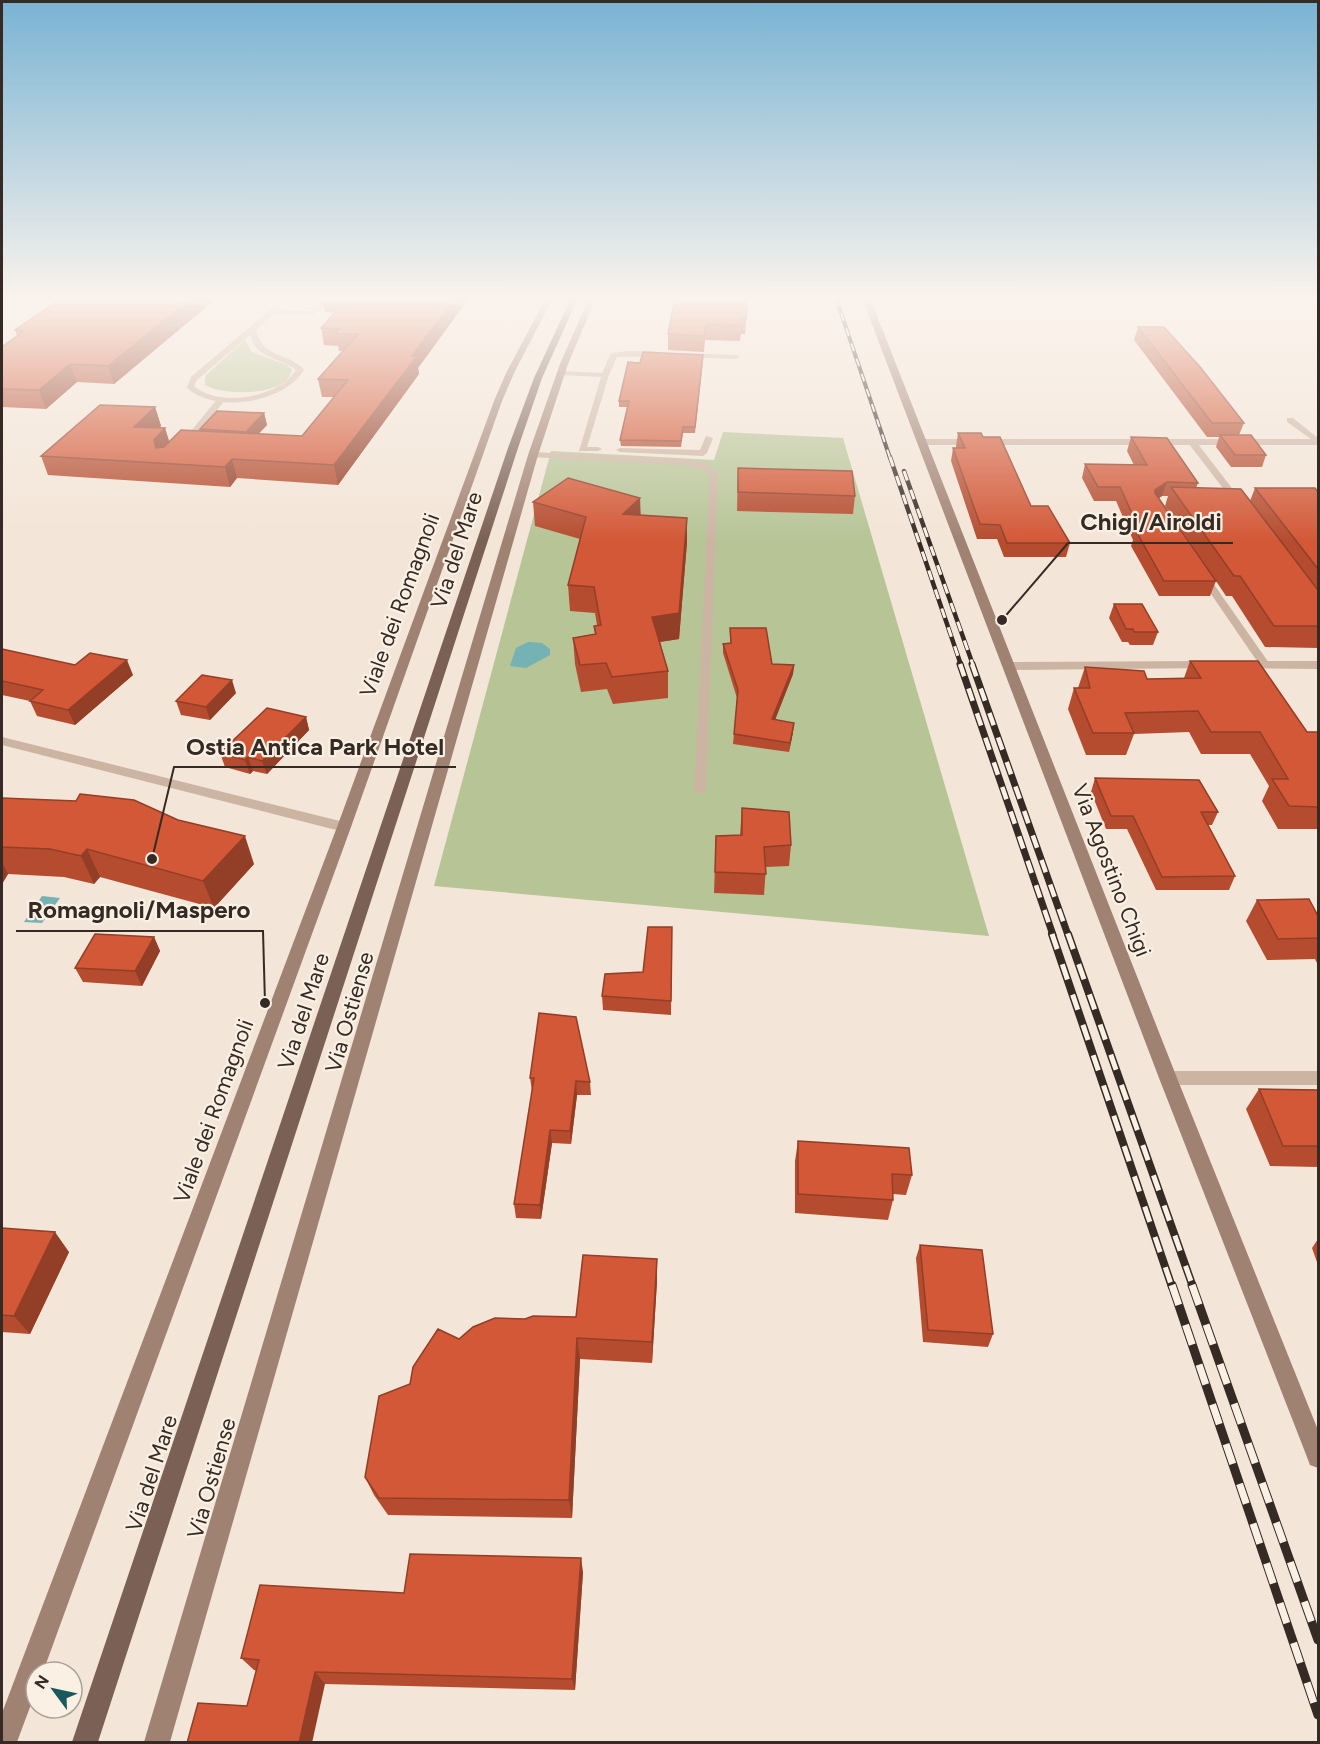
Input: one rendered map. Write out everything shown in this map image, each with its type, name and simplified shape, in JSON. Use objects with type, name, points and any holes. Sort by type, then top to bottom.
[{"type":"main road","name":"Viale dei Romagnoli","points":[[4,1743],[507,379]]},
{"type":"main road","name":"Via del Mare","points":[[85,1743],[523,418],[540,379]]},
{"type":"main road","name":"Via Ostiense","points":[[157,1743],[411,880],[532,455],[559,379]]},
{"type":"main road","name":"Via Agostino Chigi","points":[[899,379],[1168,1078],[1318,1456]]},
{"type":"street","points":[[196,379],[191,384],[191,388],[197,393],[222,399],[251,398],[271,393],[294,379]]},
{"type":"street","points":[[924,442],[1318,442]]},
{"type":"street","points":[[1009,666],[1318,665]]},
{"type":"street","points":[[4,746],[344,827]]},
{"type":"street","points":[[1168,1078],[1318,1078]]},
{"type":"lane","points":[[604,379],[582,449],[703,453],[708,438]]},
{"type":"lane","points":[[196,445],[181,447],[222,399]]},
{"type":"lane","points":[[1290,420],[1318,442]]},
{"type":"lane","points":[[1191,442],[1233,502],[1245,512]]},
{"type":"lane","points":[[532,455],[685,462],[705,467],[714,474],[700,790]]},
{"type":"lane","points":[[1195,562],[1265,665]]},
{"type":"green space","points":[[205,379],[287,379],[267,390],[253,392],[225,391],[205,385]]},
{"type":"green space","points":[[723,432],[843,438],[989,936],[434,886],[551,451],[714,460]]},
{"type":"water","points":[[528,642],[542,643],[550,649],[550,655],[526,668],[510,666],[516,648]]},
{"type":"water","points":[[42,896],[60,898],[42,923],[24,922]]},
{"type":"building","points":[[2,379],[52,379],[39,390],[2,389]]},
{"type":"building","points":[[330,379],[399,379],[334,465],[232,459],[225,467],[41,456],[100,405],[155,407],[134,427],[165,428],[154,440],[156,448],[164,447],[181,430],[302,436],[348,380]]},
{"type":"building","points":[[624,379],[700,379],[695,427],[683,427],[681,441],[620,440],[629,401],[619,401]]},
{"type":"building","points":[[1178,379],[1210,379],[1244,423],[1212,423]]},
{"type":"building","points":[[217,411],[264,413],[246,432],[200,429]]},
{"type":"building","points":[[958,433],[981,433],[983,437],[1000,437],[1031,506],[1048,506],[1070,543],[1007,543],[1000,525],[980,524],[953,448],[965,448]]},
{"type":"building","points":[[1220,435],[1251,435],[1266,455],[1235,455]]},
{"type":"building","points":[[1131,437],[1167,438],[1198,483],[1167,482],[1155,490],[1155,493],[1216,581],[1164,581],[1136,531],[1140,531],[1120,487],[1098,487],[1085,464],[1147,465]]},
{"type":"building","points":[[738,468],[852,471],[855,496],[738,492]]},
{"type":"building","points":[[568,478],[640,498],[623,514],[687,518],[679,613],[652,617],[668,671],[612,677],[606,663],[580,665],[573,638],[596,634],[594,626],[601,625],[594,587],[568,585],[586,517],[533,502]]},
{"type":"building","points":[[1171,487],[1241,489],[1318,590],[1318,626],[1274,626],[1240,576],[1234,576]]},
{"type":"building","points":[[1255,488],[1315,488],[1318,492],[1318,569]]},
{"type":"building","points":[[1114,604],[1142,604],[1158,632],[1134,632],[1133,629],[1126,629]]},
{"type":"building","points":[[730,628],[766,628],[772,664],[794,665],[772,719],[794,723],[790,743],[734,734],[738,690],[723,644],[731,643]]},
{"type":"building","points":[[2,649],[75,665],[90,653],[127,660],[68,710],[30,701],[43,690],[2,681]]},
{"type":"building","points":[[1190,661],[1258,661],[1307,732],[1318,732],[1318,807],[1289,806],[1272,779],[1288,779],[1260,732],[1211,732],[1198,711],[1125,713],[1134,733],[1093,733],[1074,688],[1090,688],[1085,667],[1144,671],[1147,679],[1201,678]]},
{"type":"building","points":[[202,675],[232,680],[206,707],[176,701]]},
{"type":"building","points":[[267,708],[306,717],[262,761],[248,757],[245,760],[220,753]]},
{"type":"building","points":[[1095,778],[1199,780],[1218,812],[1201,812],[1235,876],[1162,877],[1133,816],[1111,816]]},
{"type":"building","points":[[80,794],[134,800],[178,820],[245,836],[203,881],[87,849],[81,856],[50,849],[2,847],[2,798],[76,801]]},
{"type":"building","points":[[742,808],[789,812],[791,845],[764,847],[766,874],[715,872],[716,836],[742,835]]},
{"type":"building","points":[[1309,899],[1318,916],[1318,938],[1278,939],[1257,900]]},
{"type":"building","points":[[648,927],[672,927],[671,1001],[602,996],[605,974],[643,972]]},
{"type":"building","points":[[95,934],[154,937],[135,971],[75,968]]},
{"type":"building","points":[[539,1013],[576,1017],[590,1082],[576,1081],[570,1131],[550,1130],[540,1205],[514,1204],[534,1078],[530,1078]]},
{"type":"building","points":[[1259,1089],[1318,1090],[1318,1146],[1283,1146]]},
{"type":"building","points":[[798,1141],[909,1148],[912,1175],[892,1174],[893,1200],[798,1194]]},
{"type":"building","points":[[2,1228],[55,1232],[14,1316],[2,1315]]},
{"type":"building","points":[[920,1245],[982,1250],[993,1334],[928,1330]]},
{"type":"building","points":[[583,1255],[657,1259],[652,1342],[577,1338],[569,1500],[379,1498],[365,1477],[379,1396],[410,1384],[413,1367],[438,1329],[459,1339],[473,1327],[495,1318],[576,1317]]},
{"type":"building","points":[[410,1554],[581,1558],[572,1679],[315,1672],[299,1743],[187,1743],[198,1703],[247,1706],[259,1660],[241,1658],[260,1585],[404,1593]]},
{"type":"railway","points":[[863,379],[890,458]]},
{"type":"railway","points":[[890,457],[961,665]]},
{"type":"railway","points":[[904,471],[973,665]]},
{"type":"railway","points":[[960,664],[1053,935]]},
{"type":"railway","points":[[972,664],[1068,935]]},
{"type":"railway","points":[[1052,934],[1172,1287]]},
{"type":"railway","points":[[1068,934],[1193,1287]]},
{"type":"railway","points":[[1172,1285],[1318,1715]]},
{"type":"railway","points":[[1192,1285],[1318,1640]]},
{"type":"place","name":"Chigi/Airoldi","points":[[1002,620]]},
{"type":"place","name":"Ostia Antica Park Hotel","points":[[152,859]]},
{"type":"place","name":"Romagnoli/Maspero","points":[[265,1003]]}]
